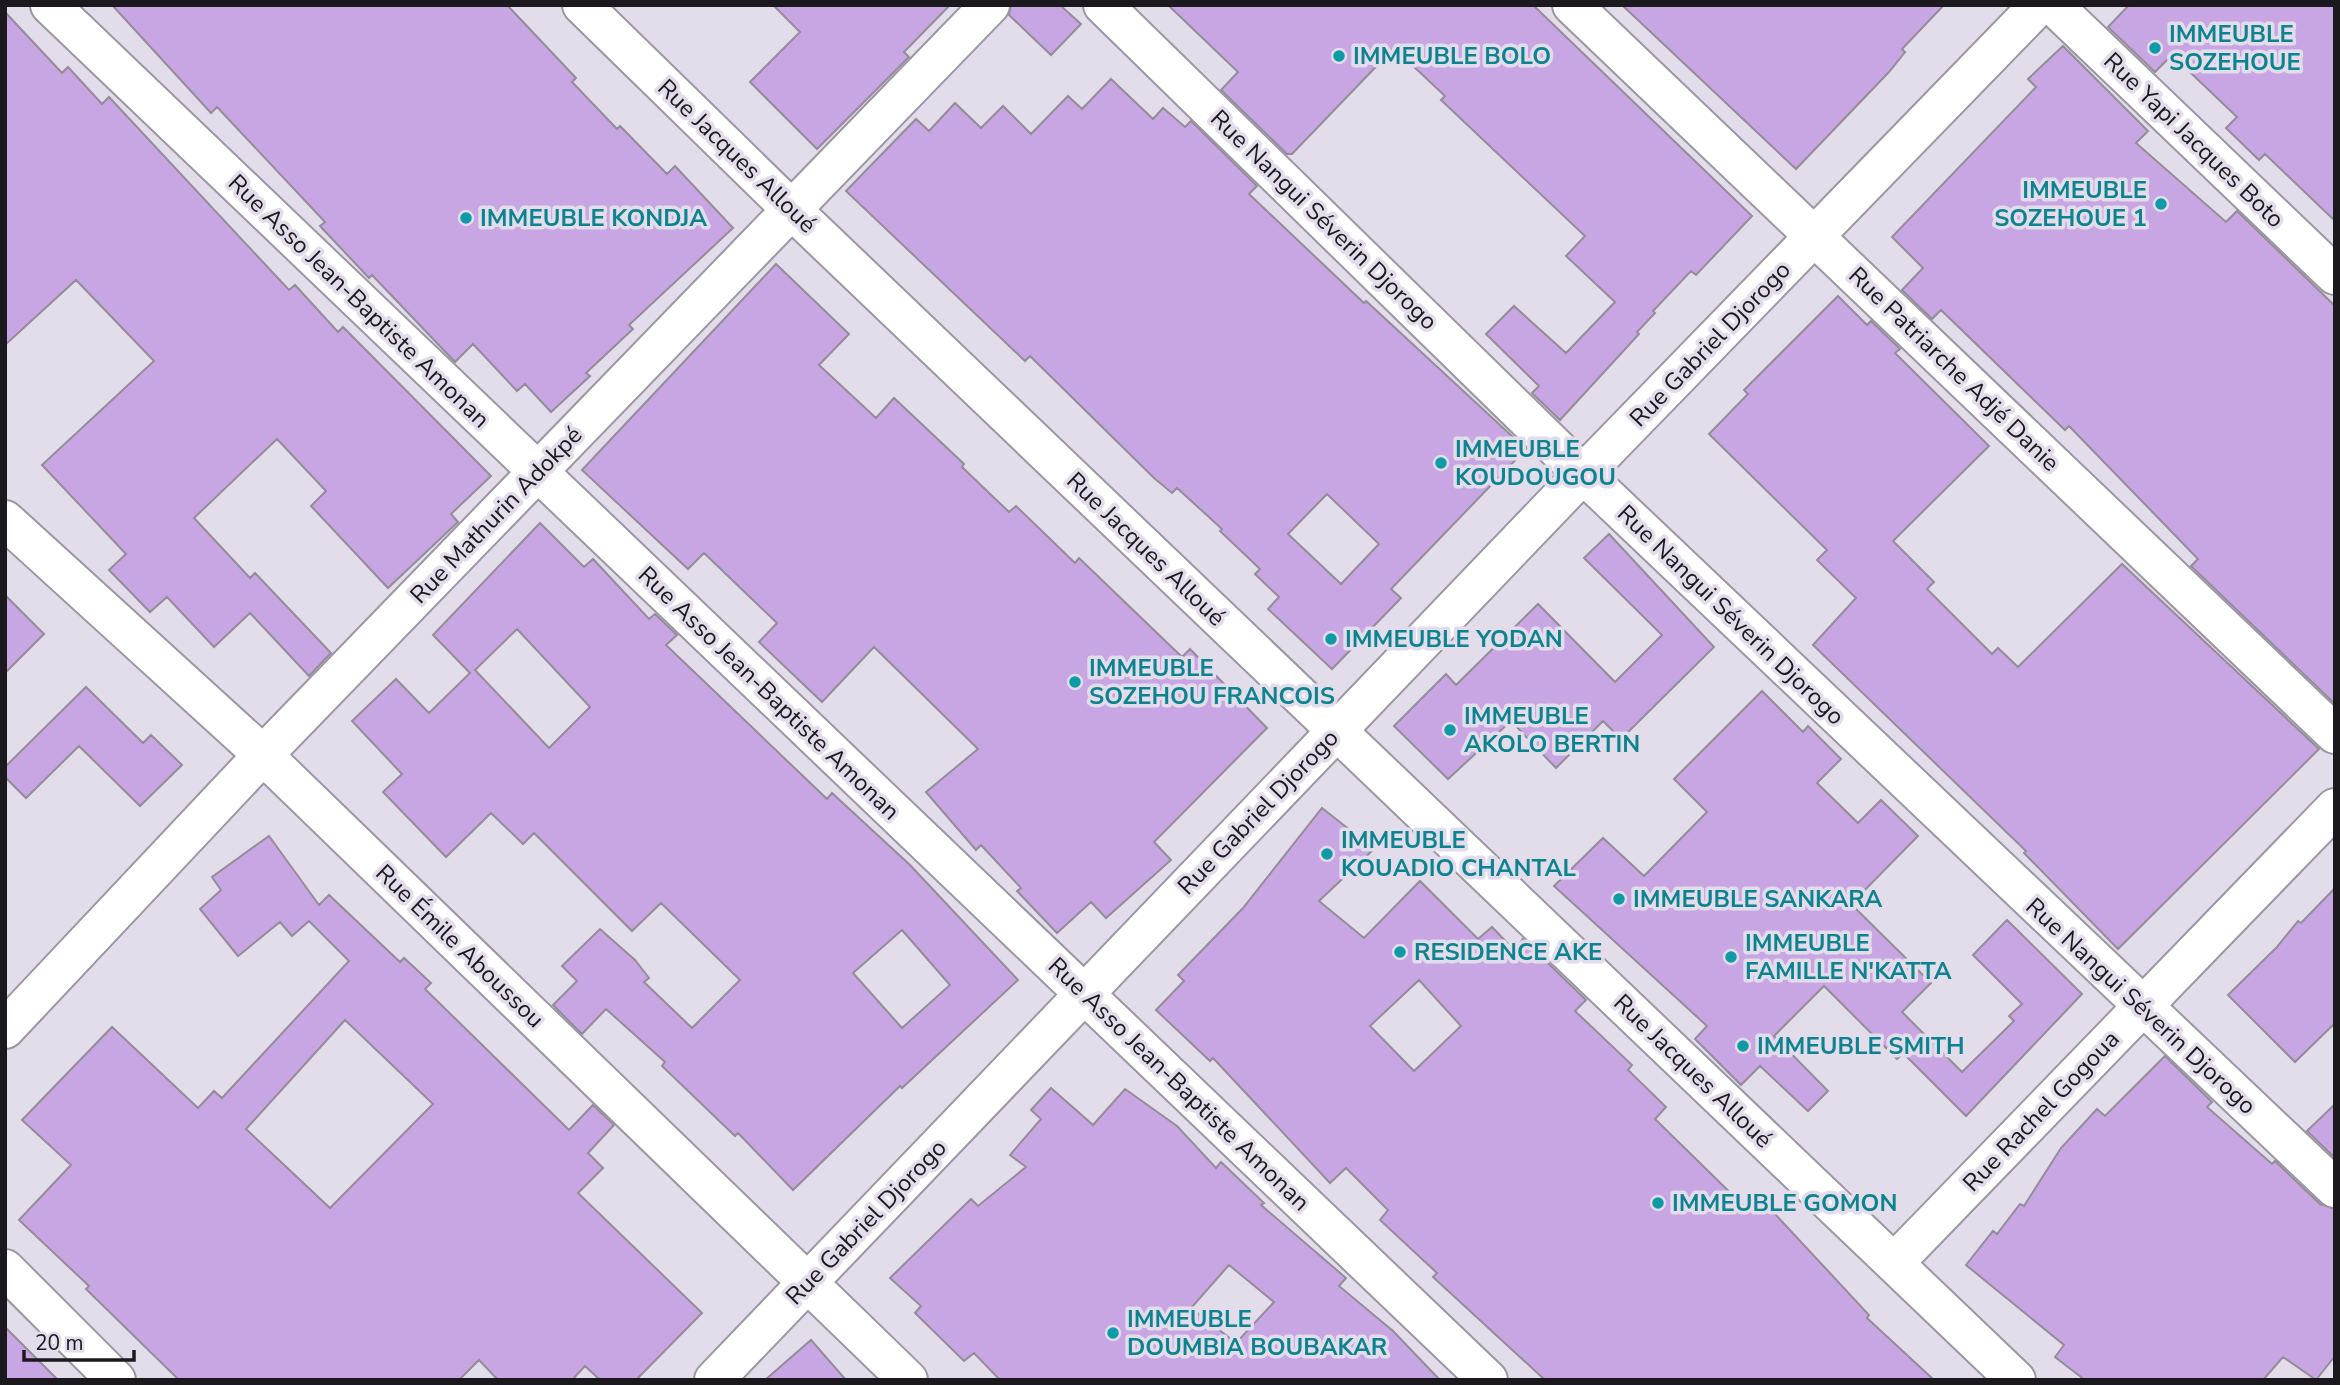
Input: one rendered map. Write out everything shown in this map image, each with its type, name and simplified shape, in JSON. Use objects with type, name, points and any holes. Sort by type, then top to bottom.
[{"type":"street","name":"Rue Asso Jean-Baptiste Amonan","points":[[50,5],[1488,1380]]},
{"type":"street","name":"Rue Jacques Alloué","points":[[582,5],[792,210],[2016,1380]]},
{"type":"street","name":"Rue Mathurin Adokpé","points":[[5,1029],[263,755],[990,5]]},
{"type":"street","name":"Rue Nangui Séverin Djorogo","points":[[1103,5],[1583,474],[2141,1007],[2335,1188]]},
{"type":"street","name":"Rue Patriarche Adjé Danie","points":[[1573,5],[2335,734]]},
{"type":"street","name":"Rue Gabriel Djorogo","points":[[714,1380],[1583,474],[2039,5]]},
{"type":"street","name":"Rue Yapi Jacques Boto","points":[[2053,5],[2334,272]]},
{"type":"street","name":"Rue Émile Aboussou","points":[[5,520],[263,755],[908,1380]]},
{"type":"street","name":"Rue Rachel Gogoua","points":[[1894,1264],[2335,808]]},
{"type":"street","points":[[5,1269],[116,1380]]},
{"type":"building","points":[[112,5],[507,5],[576,78],[572,82],[617,129],[620,126],[667,174],[675,166],[733,228],[629,325],[633,329],[586,373],[590,376],[551,412],[525,384],[517,391],[473,344],[455,362],[372,275],[369,278],[320,226],[325,222],[217,107],[211,113]]},
{"type":"building","points":[[773,5],[950,5],[904,52],[909,57],[817,149],[750,82],[800,32]]},
{"type":"building","points":[[1011,5],[1060,5],[1081,24],[1051,55],[1009,15]]},
{"type":"building","points":[[1168,5],[1533,5],[1752,216],[1696,275],[1691,271],[1653,311],[1655,313],[1637,332],[1639,334],[1560,420],[1532,393],[1539,386],[1486,334],[1514,306],[1566,353],[1615,302],[1566,256],[1585,236],[1441,100],[1445,96],[1394,48],[1292,154],[1287,154],[1221,90],[1238,72]]},
{"type":"building","points":[[1622,5],[1944,5],[1902,49],[1905,52],[1889,72],[1796,169]]},
{"type":"building","points":[[2129,5],[2335,5],[2335,221],[2265,154],[2259,160],[2226,128],[2237,117],[2172,55],[2155,72],[2108,27]]},
{"type":"building","points":[[5,12],[62,73],[68,67],[102,104],[109,97],[289,290],[295,285],[338,332],[343,327],[491,476],[451,514],[458,522],[388,588],[311,506],[326,491],[277,439],[194,518],[250,578],[255,573],[331,653],[309,676],[250,613],[214,647],[167,597],[150,612],[109,570],[126,554],[42,465],[154,361],[76,280],[5,345]]},
{"type":"building","points":[[2063,46],[2148,131],[2136,143],[2226,222],[2237,211],[2335,306],[2335,704],[2191,566],[2198,559],[2069,426],[2065,430],[1941,310],[1932,319],[1902,290],[1923,268],[1892,237],[2036,87],[2028,79]]},
{"type":"building","points":[[1111,79],[1153,119],[1163,108],[1185,127],[1191,121],[1257,186],[1249,194],[1364,303],[1366,301],[1526,449],[1391,589],[1401,598],[1332,669],[1268,609],[1279,597],[1255,574],[1260,569],[1220,531],[1222,529],[1177,488],[1172,493],[1154,478],[1030,356],[1025,361],[846,191],[916,119],[929,131],[955,103],[981,128],[1003,106],[1031,134],[1068,96],[1082,109]],"holes":[[[1327,494],[1379,544],[1341,584],[1288,534]]]},
{"type":"building","points":[[776,264],[849,334],[819,365],[876,418],[894,398],[964,464],[962,467],[1009,512],[1016,506],[1075,563],[1079,558],[1182,657],[1190,649],[1267,728],[1154,842],[1171,860],[1106,918],[1091,902],[1057,933],[1017,891],[1021,888],[981,845],[976,850],[926,792],[978,749],[874,647],[822,702],[759,642],[777,623],[704,553],[688,569],[582,470]]},
{"type":"building","points":[[1838,296],[1867,325],[1871,321],[1900,349],[1895,353],[1989,446],[1893,541],[1934,582],[1927,589],[1992,654],[1998,648],[2018,667],[2122,564],[2319,749],[2118,949],[2024,853],[2026,851],[1813,645],[1856,598],[1817,560],[1827,550],[1709,434],[1748,394],[1744,390]]},
{"type":"building","points":[[540,523],[584,567],[593,559],[649,619],[655,614],[677,635],[666,645],[827,799],[832,793],[910,865],[1018,980],[902,1088],[900,1086],[793,1190],[738,1133],[735,1136],[662,1066],[665,1062],[606,1009],[582,1034],[553,1005],[577,981],[562,966],[600,929],[635,960],[649,978],[644,982],[692,1028],[740,980],[661,903],[632,931],[534,833],[523,844],[491,813],[446,857],[383,792],[402,774],[352,721],[396,679],[429,713],[470,673],[433,635]],"holes":[[[517,629],[590,707],[549,748],[475,670]],[[902,930],[950,985],[902,1028],[853,973]]]},
{"type":"building","points":[[1609,534],[1714,647],[1621,739],[1603,721],[1556,768],[1511,721],[1448,779],[1394,726],[1446,674],[1456,685],[1538,604],[1615,682],[1662,635],[1584,558]]},
{"type":"building","points":[[5,595],[44,634],[5,673]]},
{"type":"building","points":[[86,687],[143,743],[151,735],[182,765],[140,806],[79,746],[26,798],[5,777],[5,767]]},
{"type":"building","points":[[1762,691],[1803,732],[1808,726],[1841,759],[1817,783],[1858,823],[1881,800],[1918,836],[1851,904],[1931,983],[1902,1012],[1962,1072],[2014,1021],[2009,1016],[2022,1004],[1973,955],[2007,920],[2082,994],[1966,1116],[1903,1053],[1897,1059],[1824,986],[1774,1036],[1828,1091],[1808,1111],[1760,1066],[1741,1085],[1695,1039],[1707,1026],[1554,886],[1603,838],[1644,876],[1707,812],[1674,779]]},
{"type":"building","points":[[1322,808],[1374,849],[1319,901],[1364,938],[1420,881],[1478,939],[1492,927],[1514,950],[1523,939],[1586,1000],[1575,1011],[1632,1065],[1628,1070],[1666,1107],[1655,1119],[1750,1212],[1762,1200],[1869,1315],[1867,1318],[1934,1380],[1545,1380],[1433,1277],[1437,1273],[1380,1220],[1388,1210],[1346,1168],[1330,1183],[1213,1058],[1210,1061],[1156,1010],[1184,981],[1178,975],[1243,908]],"holes":[[[1419,980],[1461,1026],[1414,1071],[1370,1026]]]},
{"type":"building","points":[[269,836],[319,905],[329,895],[400,962],[404,958],[431,983],[425,989],[569,1130],[593,1105],[614,1125],[588,1153],[603,1168],[578,1193],[702,1313],[636,1380],[600,1380],[585,1366],[572,1380],[498,1380],[479,1360],[459,1380],[179,1380],[86,1289],[89,1286],[19,1220],[71,1165],[22,1120],[112,1027],[198,1108],[214,1091],[222,1098],[349,961],[309,921],[292,936],[280,922],[238,956],[200,909],[221,890],[212,877]],"holes":[[[345,1020],[433,1104],[330,1208],[246,1129]]]},
{"type":"building","points":[[2335,888],[2335,1023],[2295,1062],[2228,995],[2277,947],[2298,921],[2301,923]]},
{"type":"building","points":[[2165,1056],[2212,1102],[2207,1107],[2272,1164],[2275,1161],[2320,1204],[2335,1209],[2335,1356],[2316,1380],[2283,1357],[2263,1380],[2085,1380],[2055,1357],[2064,1345],[1966,1265],[1993,1231],[1997,1234],[2020,1204],[2024,1206],[2061,1148],[2097,1109],[2105,1116]]},
{"type":"building","points":[[1051,1088],[1093,1125],[1125,1089],[1177,1126],[1216,1168],[1221,1162],[1264,1203],[1261,1205],[1346,1278],[1339,1286],[1393,1331],[1440,1380],[1000,1380],[974,1353],[964,1361],[915,1313],[921,1306],[890,1278],[971,1199],[978,1206],[1026,1167],[1010,1155],[1041,1119],[1031,1110]],"holes":[[[1229,1265],[1274,1302],[1236,1343],[1191,1308]]]},
{"type":"building","points":[[2335,1104],[2335,1158],[2307,1131]]},
{"type":"building","points":[[5,1327],[58,1380],[5,1380]]},
{"type":"building","points":[[811,1340],[846,1380],[765,1380]]},
{"type":"place","name":"IMMEUBLE SOZEHOUE","points":[[2155,48]]},
{"type":"place","name":"IMMEUBLE BOLO","points":[[1339,56]]},
{"type":"place","name":"IMMEUBLE SOZEHOUE 1","points":[[2161,204]]},
{"type":"place","name":"IMMEUBLE KONDJA","points":[[466,218]]},
{"type":"place","name":"IMMEUBLE KOUDOUGOU","points":[[1441,463]]},
{"type":"place","name":"IMMEUBLE YODAN","points":[[1331,639]]},
{"type":"place","name":"IMMEUBLE SOZEHOU FRANCOIS","points":[[1075,682]]},
{"type":"place","name":"IMMEUBLE AKOLO BERTIN","points":[[1450,730]]},
{"type":"place","name":"IMMEUBLE KOUADIO CHANTAL","points":[[1327,854]]},
{"type":"place","name":"IMMEUBLE SANKARA","points":[[1619,899]]},
{"type":"place","name":"RESIDENCE AKE","points":[[1400,952]]},
{"type":"place","name":"IMMEUBLE FAMILLE N'KATTA","points":[[1731,957]]},
{"type":"place","name":"IMMEUBLE SMITH","points":[[1743,1046]]},
{"type":"place","name":"IMMEUBLE GOMON","points":[[1658,1203]]},
{"type":"place","name":"IMMEUBLE DOUMBIA BOUBAKAR","points":[[1113,1333]]}]
